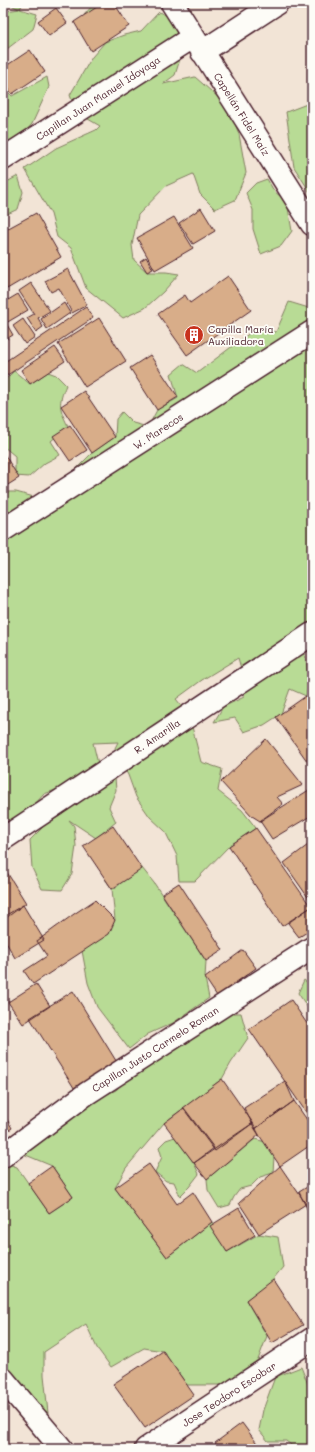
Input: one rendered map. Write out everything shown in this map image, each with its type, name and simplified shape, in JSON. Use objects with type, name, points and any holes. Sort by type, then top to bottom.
[{"type":"street","name":"Capellán Fidel Maíz","points":[[172,3],[312,224]]},
{"type":"street","name":"Capillan Juan Manuel Idoyaga","points":[[3,159],[198,44],[277,3]]},
{"type":"street","name":"W. Marecos","points":[[3,530],[312,332]]},
{"type":"street","name":"R. Amarilla","points":[[3,839],[312,634]]},
{"type":"street","name":"Capillan Justo Carmelo Roman","points":[[3,1156],[86,1094],[312,948]]},
{"type":"street","name":"Jose Teodoro Escobar","points":[[146,1449],[312,1339]]},
{"type":"street","points":[[3,1379],[62,1449]]},
{"type":"green space","points":[[7,3],[23,3],[20,9],[37,14],[33,29],[3,52],[3,12],[19,9]]},
{"type":"green space","points":[[92,3],[119,3],[108,14],[84,15],[93,5]]},
{"type":"green space","points":[[159,12],[178,21],[183,50],[175,75],[163,84],[195,77],[228,106],[239,134],[246,173],[235,200],[215,209],[200,194],[193,174],[166,186],[138,215],[132,245],[134,260],[147,272],[179,274],[163,292],[145,308],[123,318],[86,288],[71,248],[57,237],[51,214],[25,169],[56,148],[96,130],[100,126],[76,112],[70,95],[92,57],[105,42],[141,31]]},
{"type":"green space","points":[[47,77],[49,87],[32,124],[13,146],[3,150],[3,87],[12,96]]},
{"type":"green space","points":[[312,102],[312,195],[294,167],[286,112]]},
{"type":"green space","points":[[18,176],[23,192],[18,209],[3,216],[3,184]]},
{"type":"green space","points":[[267,179],[274,191],[287,202],[292,231],[281,246],[261,254],[253,229],[253,210],[246,193],[256,183]]},
{"type":"green space","points":[[289,302],[312,309],[312,634],[308,637],[305,652],[309,683],[306,696],[290,689],[281,714],[264,725],[244,732],[235,718],[214,722],[223,707],[244,697],[244,679],[238,658],[202,680],[176,699],[189,715],[201,762],[222,769],[218,791],[242,810],[256,828],[229,846],[195,881],[179,881],[177,856],[165,831],[150,817],[136,797],[128,775],[115,748],[118,742],[93,743],[100,772],[106,771],[115,778],[116,790],[109,807],[116,822],[96,838],[69,820],[74,826],[76,846],[72,874],[62,890],[42,889],[32,868],[30,840],[45,825],[63,814],[57,808],[90,778],[44,794],[16,825],[3,816],[3,492],[16,492],[34,497],[52,498],[77,483],[75,470],[92,453],[115,437],[116,419],[122,412],[133,423],[148,427],[157,410],[178,398],[171,374],[183,364],[197,373],[255,329],[276,332]]},
{"type":"green space","points":[[14,371],[30,384],[48,372],[56,375],[66,385],[61,402],[61,410],[68,426],[51,441],[60,455],[45,463],[29,477],[15,476],[15,456],[3,446],[3,382]]},
{"type":"green space","points":[[138,863],[154,883],[206,961],[205,978],[209,998],[173,1023],[148,1034],[129,1049],[97,1007],[88,983],[80,940],[115,920],[112,889],[105,879],[115,889]]},
{"type":"green space","points":[[304,980],[312,986],[312,1014],[298,993]]},
{"type":"green space","points":[[228,1013],[241,1013],[248,1038],[222,1079],[164,1123],[126,1168],[115,1188],[167,1257],[212,1222],[227,1252],[259,1234],[278,1237],[283,1267],[269,1284],[246,1300],[267,1336],[258,1360],[222,1385],[187,1385],[163,1351],[144,1348],[111,1367],[97,1348],[86,1324],[44,1352],[44,1375],[48,1413],[38,1420],[3,1379],[3,1162],[17,1167],[49,1213],[73,1197],[52,1166],[21,1153],[89,1102],[116,1090],[165,1043]]},
{"type":"green space","points":[[175,1137],[194,1163],[199,1174],[180,1196],[174,1182],[166,1181],[155,1172],[162,1157],[159,1147],[166,1140]]},
{"type":"green space","points":[[255,1139],[265,1142],[274,1156],[273,1173],[260,1177],[251,1186],[240,1189],[230,1205],[219,1208],[208,1190],[207,1179]]},
{"type":"green space","points":[[301,1367],[310,1389],[312,1386],[312,1449],[296,1449],[286,1441],[268,1441],[259,1430],[263,1410],[275,1377]]},
{"type":"building","points":[[103,3],[114,3],[129,26],[91,51],[74,22]]},
{"type":"building","points":[[56,8],[67,23],[49,36],[38,21]]},
{"type":"building","points":[[30,50],[45,72],[12,94],[3,81],[3,68]]},
{"type":"building","points":[[201,208],[215,231],[193,244],[179,223]]},
{"type":"building","points":[[36,213],[61,257],[7,289],[3,283],[3,231]]},
{"type":"building","points":[[174,217],[193,248],[155,270],[137,238]]},
{"type":"building","points":[[146,257],[153,269],[147,272],[140,261]]},
{"type":"building","points":[[68,269],[87,305],[72,313],[59,288],[51,292],[45,281]]},
{"type":"building","name":"Capilla María Auxiliadora","points":[[228,276],[251,310],[187,355],[158,314],[185,295],[190,303]]},
{"type":"building","points":[[31,283],[50,311],[38,318],[43,327],[36,332],[27,318],[34,314],[19,291]]},
{"type":"building","points":[[18,294],[28,310],[6,323],[13,335],[3,341],[3,303]]},
{"type":"building","points":[[64,303],[70,313],[47,329],[41,319]]},
{"type":"building","points":[[86,307],[93,318],[3,378],[3,363]]},
{"type":"building","points":[[99,318],[126,361],[85,387],[58,344]]},
{"type":"building","points":[[23,319],[35,337],[25,344],[13,326]]},
{"type":"building","points":[[55,347],[65,361],[30,384],[21,370]]},
{"type":"building","points":[[150,355],[178,397],[157,410],[130,368]]},
{"type":"building","points":[[84,391],[115,437],[92,453],[61,406]]},
{"type":"building","points":[[70,425],[87,450],[70,461],[53,436]]},
{"type":"building","points":[[3,452],[19,478],[3,488]]},
{"type":"building","points":[[306,696],[312,704],[312,768],[276,717]]},
{"type":"building","points":[[266,739],[303,785],[277,797],[283,804],[260,821],[252,816],[221,782]]},
{"type":"building","points":[[312,788],[312,815],[272,839],[260,821]]},
{"type":"building","points":[[113,826],[142,869],[112,889],[83,846]]},
{"type":"building","points":[[256,828],[311,907],[282,926],[229,846]]},
{"type":"building","points":[[312,842],[312,903],[284,863]]},
{"type":"building","points":[[3,866],[26,903],[6,918],[3,912]]},
{"type":"building","points":[[179,883],[223,950],[206,961],[162,894]]},
{"type":"building","points":[[95,900],[115,920],[109,934],[33,984],[24,971],[47,956],[37,941]]},
{"type":"building","points":[[23,905],[44,940],[15,958],[3,937],[3,917]]},
{"type":"building","points":[[311,907],[312,929],[299,937],[288,923]]},
{"type":"building","points":[[243,950],[256,968],[217,996],[205,978]]},
{"type":"building","points":[[36,984],[50,1006],[23,1024],[8,1002]]},
{"type":"building","points":[[73,991],[118,1064],[76,1091],[30,1018]]},
{"type":"building","points":[[291,1000],[312,1031],[312,1121],[249,1029]]},
{"type":"building","points":[[222,1079],[253,1123],[215,1151],[183,1108]]},
{"type":"building","points":[[285,1081],[294,1101],[255,1129],[244,1108]]},
{"type":"building","points":[[294,1101],[312,1127],[312,1144],[280,1166],[255,1129]]},
{"type":"building","points":[[184,1108],[214,1148],[194,1163],[164,1123]]},
{"type":"building","points":[[3,1113],[12,1128],[3,1134]]},
{"type":"building","points":[[253,1123],[259,1135],[207,1179],[194,1163]]},
{"type":"building","points":[[149,1164],[177,1204],[193,1192],[212,1222],[167,1257],[115,1188]]},
{"type":"building","points":[[52,1166],[73,1197],[49,1213],[28,1183]]},
{"type":"building","points":[[280,1166],[306,1204],[259,1234],[239,1203]]},
{"type":"building","points":[[312,1184],[312,1219],[299,1192]]},
{"type":"building","points":[[239,1208],[255,1235],[227,1252],[210,1226]]},
{"type":"building","points":[[273,1279],[303,1325],[272,1343],[246,1300]]},
{"type":"building","points":[[163,1351],[194,1395],[145,1428],[113,1384]]},
{"type":"building","points":[[242,1423],[259,1446],[255,1449],[220,1449],[215,1443]]},
{"type":"place","name":"Capilla María Auxiliadora","points":[[194,335]]}]
